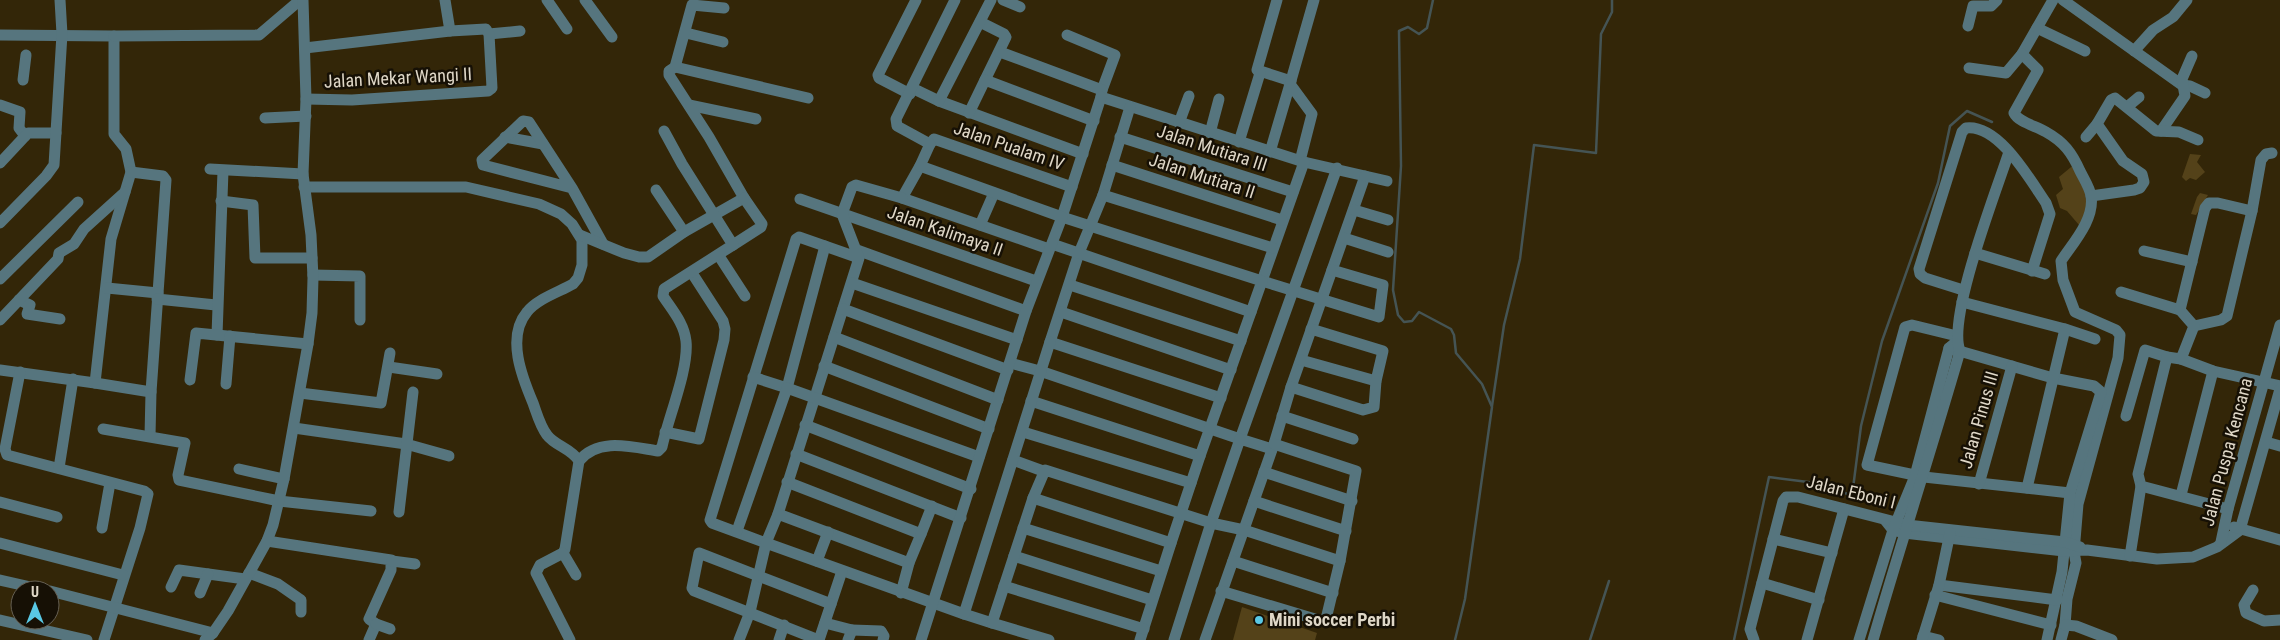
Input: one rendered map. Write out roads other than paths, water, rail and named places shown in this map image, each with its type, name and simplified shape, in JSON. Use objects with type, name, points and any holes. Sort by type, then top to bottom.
[{"type":"street","points":[[0,223],[46,176],[54,165],[62,34],[60,0]]},
{"type":"street","points":[[0,35],[260,35],[302,0]]},
{"type":"street","points":[[60,594],[209,637],[267,541],[284,479],[312,313],[312,258],[303,174],[306,99],[302,0]]},
{"type":"street","points":[[445,0],[450,31]]},
{"type":"street","points":[[585,0],[612,37]]},
{"type":"street","points":[[916,0],[878,75],[879,78],[1083,154]]},
{"type":"street","points":[[911,91],[955,0]]},
{"type":"street","points":[[939,101],[992,0]]},
{"type":"street","points":[[1003,0],[1020,7]]},
{"type":"street","points":[[1004,586],[1142,634],[1180,514],[1282,220],[1294,192],[1302,162],[1312,114],[1291,83],[1260,73],[1256,66],[1277,0]]},
{"type":"street","points":[[1270,152],[1314,0]]},
{"type":"street","points":[[1968,26],[1973,6],[1991,6],[1997,0]]},
{"type":"street","points":[[1969,68],[2006,73],[2022,54],[2053,0]]},
{"type":"street","points":[[2063,0],[2185,89],[2184,96],[2160,131]]},
{"type":"street","points":[[2134,51],[2153,30],[2173,17],[2186,0]]},
{"type":"street","points":[[550,1],[567,29]]},
{"type":"street","points":[[576,575],[563,553],[579,461],[588,453],[612,445],[658,451],[662,447],[678,387],[686,341],[682,324],[662,292],[719,256],[761,227],[762,224],[744,198],[669,75],[669,71],[675,67],[693,4],[724,8]]},
{"type":"street","points":[[970,113],[1000,52],[1005,35],[980,22]]},
{"type":"street","points":[[2038,28],[2085,51]]},
{"type":"street","points":[[305,48],[450,31],[486,29],[489,34],[520,31]]},
{"type":"street","points":[[686,33],[723,42]]},
{"type":"street","name":"Jalan Mekar Wangi II","points":[[306,99],[352,100],[490,91],[489,34]]},
{"type":"street","points":[[23,80],[28,35]]},
{"type":"street","points":[[921,640],[1026,311],[1062,217],[1115,55],[1067,35]]},
{"type":"street","points":[[95,383],[111,239],[131,172],[128,153],[114,134],[114,36]]},
{"type":"street","points":[[1000,52],[1102,93],[1130,107],[1302,162],[1337,168],[1387,181]]},
{"type":"street","points":[[2022,54],[2038,70],[2015,108],[2015,116],[2046,131],[2067,146],[2091,196],[2089,216],[2073,245],[2061,261],[2060,266],[2072,308],[2078,314],[2117,331],[2120,335],[2120,347],[2078,504],[2070,547],[2047,640]]},
{"type":"street","points":[[2182,85],[2183,76],[2192,56]]},
{"type":"street","points":[[675,67],[808,98]]},
{"type":"street","points":[[1239,142],[1260,73]]},
{"type":"street","points":[[985,80],[1094,121]]},
{"type":"street","points":[[2182,85],[2190,86],[2205,93]]},
{"type":"street","name":"Jalan Pualam IV","points":[[911,91],[896,123],[903,132],[1072,186]]},
{"type":"street","points":[[1179,123],[1189,96]]},
{"type":"street","points":[[2127,108],[2138,97]]},
{"type":"street","points":[[2086,137],[2097,124],[2111,100],[2115,98],[2156,131],[2179,132],[2198,140]]},
{"type":"street","points":[[1210,133],[1219,99]]},
{"type":"street","points":[[0,105],[20,112],[19,128],[25,136]]},
{"type":"street","points":[[689,105],[756,120]]},
{"type":"street","points":[[964,614],[1023,432],[1040,371],[1079,253],[1103,195],[1130,107]]},
{"type":"street","points":[[265,118],[306,116]]},
{"type":"street","points":[[572,188],[483,165],[482,160],[523,121],[527,121],[572,188],[603,244]]},
{"type":"street","points":[[2091,196],[2134,190],[2140,188],[2145,178],[2123,161],[2097,124]]},
{"type":"street","points":[[2032,271],[2050,214],[2046,203],[2008,152],[1993,136],[1980,129],[1966,128],[1962,132],[1919,269],[1920,274],[1963,296],[2095,339]]},
{"type":"street","points":[[664,131],[713,215],[733,245]]},
{"type":"street","points":[[0,163],[31,132],[56,133]]},
{"type":"street","points":[[505,137],[543,144]]},
{"type":"street","name":"Jalan Mutiara III","points":[[1120,137],[1294,192]]},
{"type":"street","points":[[902,198],[932,142]]},
{"type":"street","points":[[1860,640],[1897,526],[1919,477],[1956,344],[1963,296],[2008,152]]},
{"type":"street","points":[[2194,326],[2221,320],[2227,316],[2252,212],[2261,160],[2266,154],[2272,153]]},
{"type":"street","name":"Jalan Mutiara II","points":[[1112,165],[1282,220]]},
{"type":"street","points":[[920,166],[1062,217],[1378,317],[1383,285],[1332,270]]},
{"type":"street","points":[[1174,640],[1240,439],[1337,168]]},
{"type":"street","points":[[210,169],[303,174]]},
{"type":"street","points":[[217,335],[216,305],[222,171]]},
{"type":"street","points":[[131,172],[163,176],[166,180],[151,392],[150,436]]},
{"type":"street","points":[[1205,640],[1365,176]]},
{"type":"street","points":[[739,640],[750,612],[766,543],[778,514],[852,282],[858,254],[842,214],[852,187],[856,185],[902,198],[980,225],[1051,247],[1079,253],[1251,312]]},
{"type":"street","points":[[304,186],[466,187],[539,204],[562,214],[580,236],[583,248],[578,278],[573,284],[528,309],[519,330],[518,344],[522,380],[541,424],[548,437],[569,449],[579,461]]},
{"type":"street","points":[[656,190],[684,232]]},
{"type":"street","points":[[0,320],[58,259],[60,253],[74,244],[84,229],[125,191]]},
{"type":"street","points":[[980,225],[994,193]]},
{"type":"street","points":[[1103,195],[1273,248]]},
{"type":"street","points":[[580,236],[639,257],[648,257],[684,232],[744,198]]},
{"type":"street","name":"Jalan Kalimaya II","points":[[800,199],[1036,281]]},
{"type":"street","points":[[221,201],[253,205],[255,258],[312,258]]},
{"type":"street","points":[[0,279],[78,202]]},
{"type":"street","points":[[2180,310],[2205,208],[2209,203],[2218,202],[2252,212]]},
{"type":"street","points":[[1354,210],[1388,220]]},
{"type":"street","points":[[1026,311],[858,254],[799,237],[796,240],[710,520],[766,543],[931,604],[1050,640]]},
{"type":"street","points":[[1344,238],[1388,252]]},
{"type":"street","points":[[737,531],[787,388],[825,246]]},
{"type":"street","points":[[2144,251],[2192,262]]},
{"type":"street","points":[[1975,253],[2045,274]]},
{"type":"street","points":[[719,256],[745,296]]},
{"type":"street","points":[[665,432],[699,438],[726,329],[723,321],[692,273]]},
{"type":"street","points":[[313,275],[360,276],[360,320]]},
{"type":"street","points":[[852,282],[1017,340]]},
{"type":"street","points":[[1070,285],[1241,341]]},
{"type":"street","points":[[107,288],[216,305]]},
{"type":"street","points":[[2121,292],[2180,310],[2194,326]]},
{"type":"street","points":[[19,300],[30,305],[27,314],[60,319]]},
{"type":"street","points":[[843,309],[1009,367],[1040,371],[1210,427],[1240,439],[1356,471],[1340,561],[1325,622],[1221,591]]},
{"type":"street","points":[[1061,312],[1231,370]]},
{"type":"street","points":[[2061,640],[2065,625],[2067,600],[2076,564],[2070,547],[2070,493],[2101,392],[2097,387],[2053,378],[2012,366],[1912,325],[1905,327],[1867,465],[1919,477],[2070,493]]},
{"type":"street","name":"Jalan Puspa Kencana","points":[[2221,542],[2228,509],[2280,325]]},
{"type":"street","points":[[2181,359],[2194,326]]},
{"type":"street","points":[[1291,387],[1366,410],[1374,407],[1376,381],[1383,351],[1311,329]]},
{"type":"street","points":[[2027,488],[2065,329]]},
{"type":"street","points":[[190,380],[196,333],[308,344]]},
{"type":"street","points":[[226,384],[230,336]]},
{"type":"street","points":[[834,337],[998,400]]},
{"type":"street","points":[[1050,342],[1221,398]]},
{"type":"street","points":[[2126,416],[2146,346],[2168,357],[2181,359],[2213,370],[2280,388]]},
{"type":"street","points":[[300,393],[381,403],[390,353]]},
{"type":"street","points":[[2130,556],[2141,486],[2138,479],[2139,467],[2168,357]]},
{"type":"street","points":[[1301,360],[1376,381]]},
{"type":"street","points":[[824,366],[989,429]]},
{"type":"street","name":"Jalan Pinus III","points":[[1979,484],[2012,366]]},
{"type":"street","points":[[389,367],[437,374]]},
{"type":"street","points":[[0,370],[151,392]]},
{"type":"street","points":[[2181,495],[2213,370]]},
{"type":"street","points":[[20,372],[6,454],[11,458],[59,468],[144,491],[148,494],[140,528],[123,574],[104,640]]},
{"type":"street","points":[[753,377],[814,397],[979,457]]},
{"type":"street","points":[[59,468],[73,380]]},
{"type":"street","name":"Jalan Puspa Kencana","points":[[2221,542],[2240,530],[2280,388]]},
{"type":"street","points":[[399,512],[413,392]]},
{"type":"street","points":[[1032,401],[1200,456]]},
{"type":"street","points":[[1282,416],[1353,438]]},
{"type":"street","points":[[805,425],[970,489]]},
{"type":"street","points":[[294,428],[406,444],[449,456]]},
{"type":"street","points":[[103,429],[185,443],[178,475],[179,480],[279,501],[371,512]]},
{"type":"street","points":[[1023,432],[1192,483]]},
{"type":"street","points":[[2266,442],[2280,446]]},
{"type":"street","points":[[796,454],[961,518]]},
{"type":"street","points":[[1013,460],[1180,514],[1244,530],[1340,561]]},
{"type":"street","points":[[240,469],[284,479]]},
{"type":"street","points":[[992,622],[1044,470]]},
{"type":"street","points":[[1264,472],[1352,501]]},
{"type":"street","points":[[787,482],[921,534]]},
{"type":"street","points":[[102,528],[110,483]]},
{"type":"street","points":[[2141,486],[2181,495],[2228,509]]},
{"type":"street","name":"Jalan Eboni I","points":[[1754,640],[1750,629],[1786,497],[1798,497],[1844,509],[1897,526],[1950,534],[2070,547]]},
{"type":"street","points":[[1033,498],[1171,543]]},
{"type":"street","points":[[1254,501],[1346,531]]},
{"type":"street","points":[[0,502],[57,517]]},
{"type":"street","points":[[901,593],[909,562],[932,506]]},
{"type":"street","points":[[1807,640],[1844,509]]},
{"type":"street","points":[[778,514],[909,562]]},
{"type":"street","points":[[2226,522],[2240,530],[2280,540]]},
{"type":"street","points":[[1873,640],[1897,526]]},
{"type":"street","points":[[1023,528],[1161,571]]},
{"type":"street","points":[[817,561],[828,532]]},
{"type":"street","points":[[1939,640],[1923,638],[1950,534]]},
{"type":"street","points":[[1773,539],[1832,553]]},
{"type":"street","points":[[267,541],[415,564]]},
{"type":"street","points":[[2070,547],[2130,556],[2157,558],[2193,557],[2217,547],[2221,542]]},
{"type":"street","points":[[0,543],[123,574]]},
{"type":"street","points":[[563,553],[540,565],[537,569],[536,577],[570,640]]},
{"type":"street","points":[[831,604],[699,553],[692,588],[694,591],[819,640],[825,623],[842,571]]},
{"type":"street","points":[[1014,556],[1152,600]]},
{"type":"street","points":[[390,629],[376,624],[369,619],[392,561]]},
{"type":"street","points":[[1233,561],[1333,593]]},
{"type":"street","points":[[171,587],[179,570],[247,576],[278,584],[301,600],[301,612]]},
{"type":"street","points":[[200,593],[208,574]]},
{"type":"street","points":[[1762,583],[1819,600]]},
{"type":"street","points":[[1937,590],[2057,600]]},
{"type":"street","points":[[1937,590],[2051,625]]},
{"type":"street","points":[[2253,590],[2244,605],[2246,613],[2264,621],[2280,620]]},
{"type":"street","points":[[0,620],[87,640]]},
{"type":"street","points":[[825,623],[850,635],[880,631],[884,636],[883,640]]},
{"type":"street","points":[[369,640],[376,624]]},
{"type":"street","points":[[779,640],[784,625]]},
{"type":"street","points":[[2065,625],[2076,626],[2112,640]]},
{"type":"waterway","points":[[1433,0],[1427,28],[1419,34],[1408,27],[1399,31],[1401,166],[1393,290],[1398,315],[1404,322],[1412,321],[1419,312],[1451,329],[1454,335],[1456,353],[1482,384],[1492,407],[1465,599],[1455,640]]},
{"type":"waterway","points":[[1492,406],[1504,325],[1520,259],[1534,145],[1596,153],[1601,34],[1612,12],[1612,0]]},
{"type":"waterway","points":[[1734,640],[1769,477],[1824,484],[1852,496],[1861,426],[1882,341],[1938,183],[1950,126],[1967,111],[1992,122]]},
{"type":"waterway","points":[[1590,640],[1609,581]]},
{"type":"place","name":"Mini soccer Perbi","points":[[1259,620]]}]
